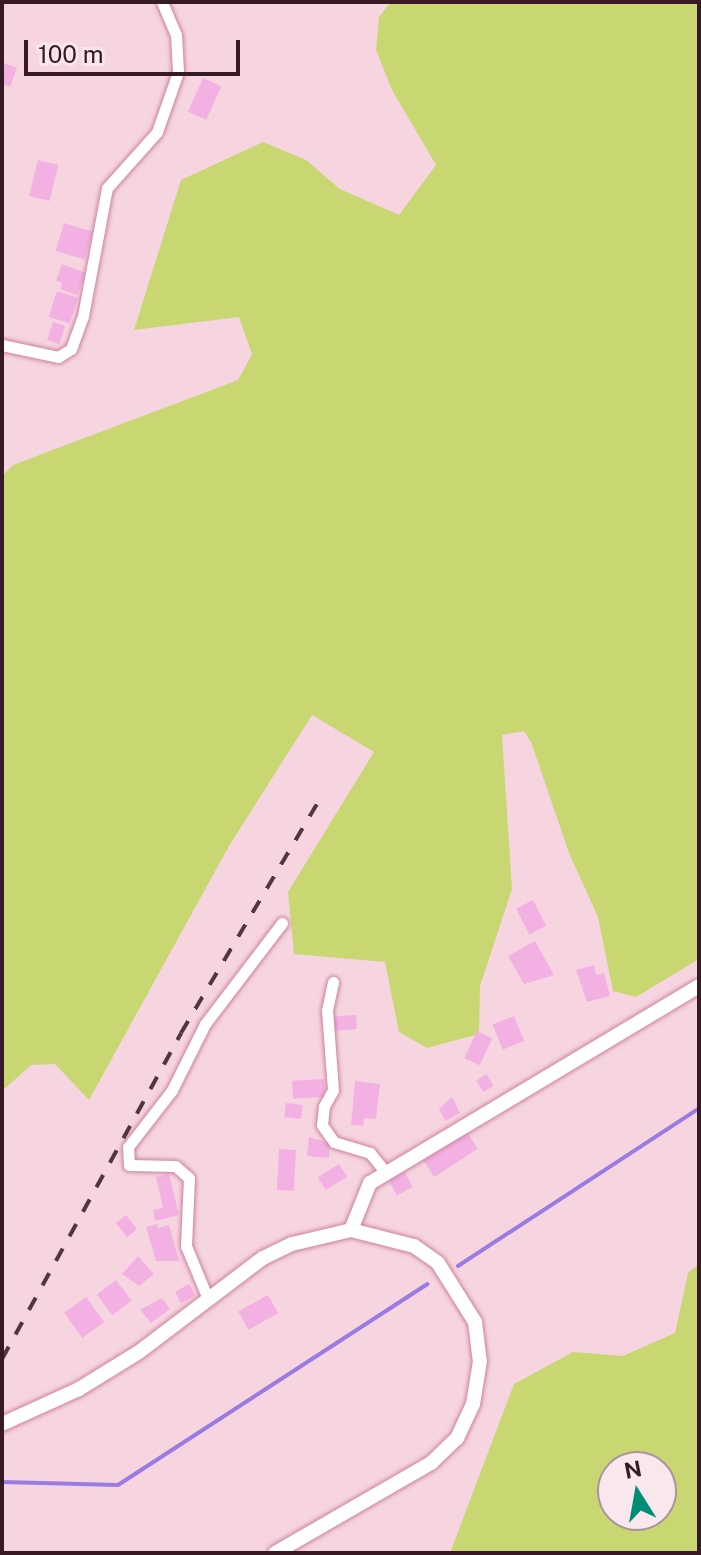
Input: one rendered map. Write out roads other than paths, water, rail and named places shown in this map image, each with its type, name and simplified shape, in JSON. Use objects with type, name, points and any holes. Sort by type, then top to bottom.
[{"type":"street","points":[[2,345],[58,357],[71,349],[83,316],[107,188],[157,132],[178,72],[176,35],[162,2]]},
{"type":"street","points":[[208,1299],[186,1246],[189,1178],[175,1166],[129,1165],[128,1147],[172,1090],[205,1024],[282,923]]},
{"type":"street","points":[[333,982],[327,1021],[333,1090],[324,1106],[322,1125],[334,1142],[370,1153],[386,1173]]},
{"type":"street","points":[[351,1230],[370,1183],[699,986]]},
{"type":"street","points":[[2,1424],[79,1389],[139,1352],[208,1299],[292,1244],[351,1230],[414,1246],[438,1263],[462,1295],[475,1322],[480,1361],[473,1404],[457,1438],[431,1463],[275,1553]]},
{"type":"waterway","points":[[458,1266],[699,1108]]},
{"type":"waterway","points":[[2,1482],[118,1485],[427,1284]]},
{"type":"railway","points":[[2,1359],[181,1033],[317,804]]}]
